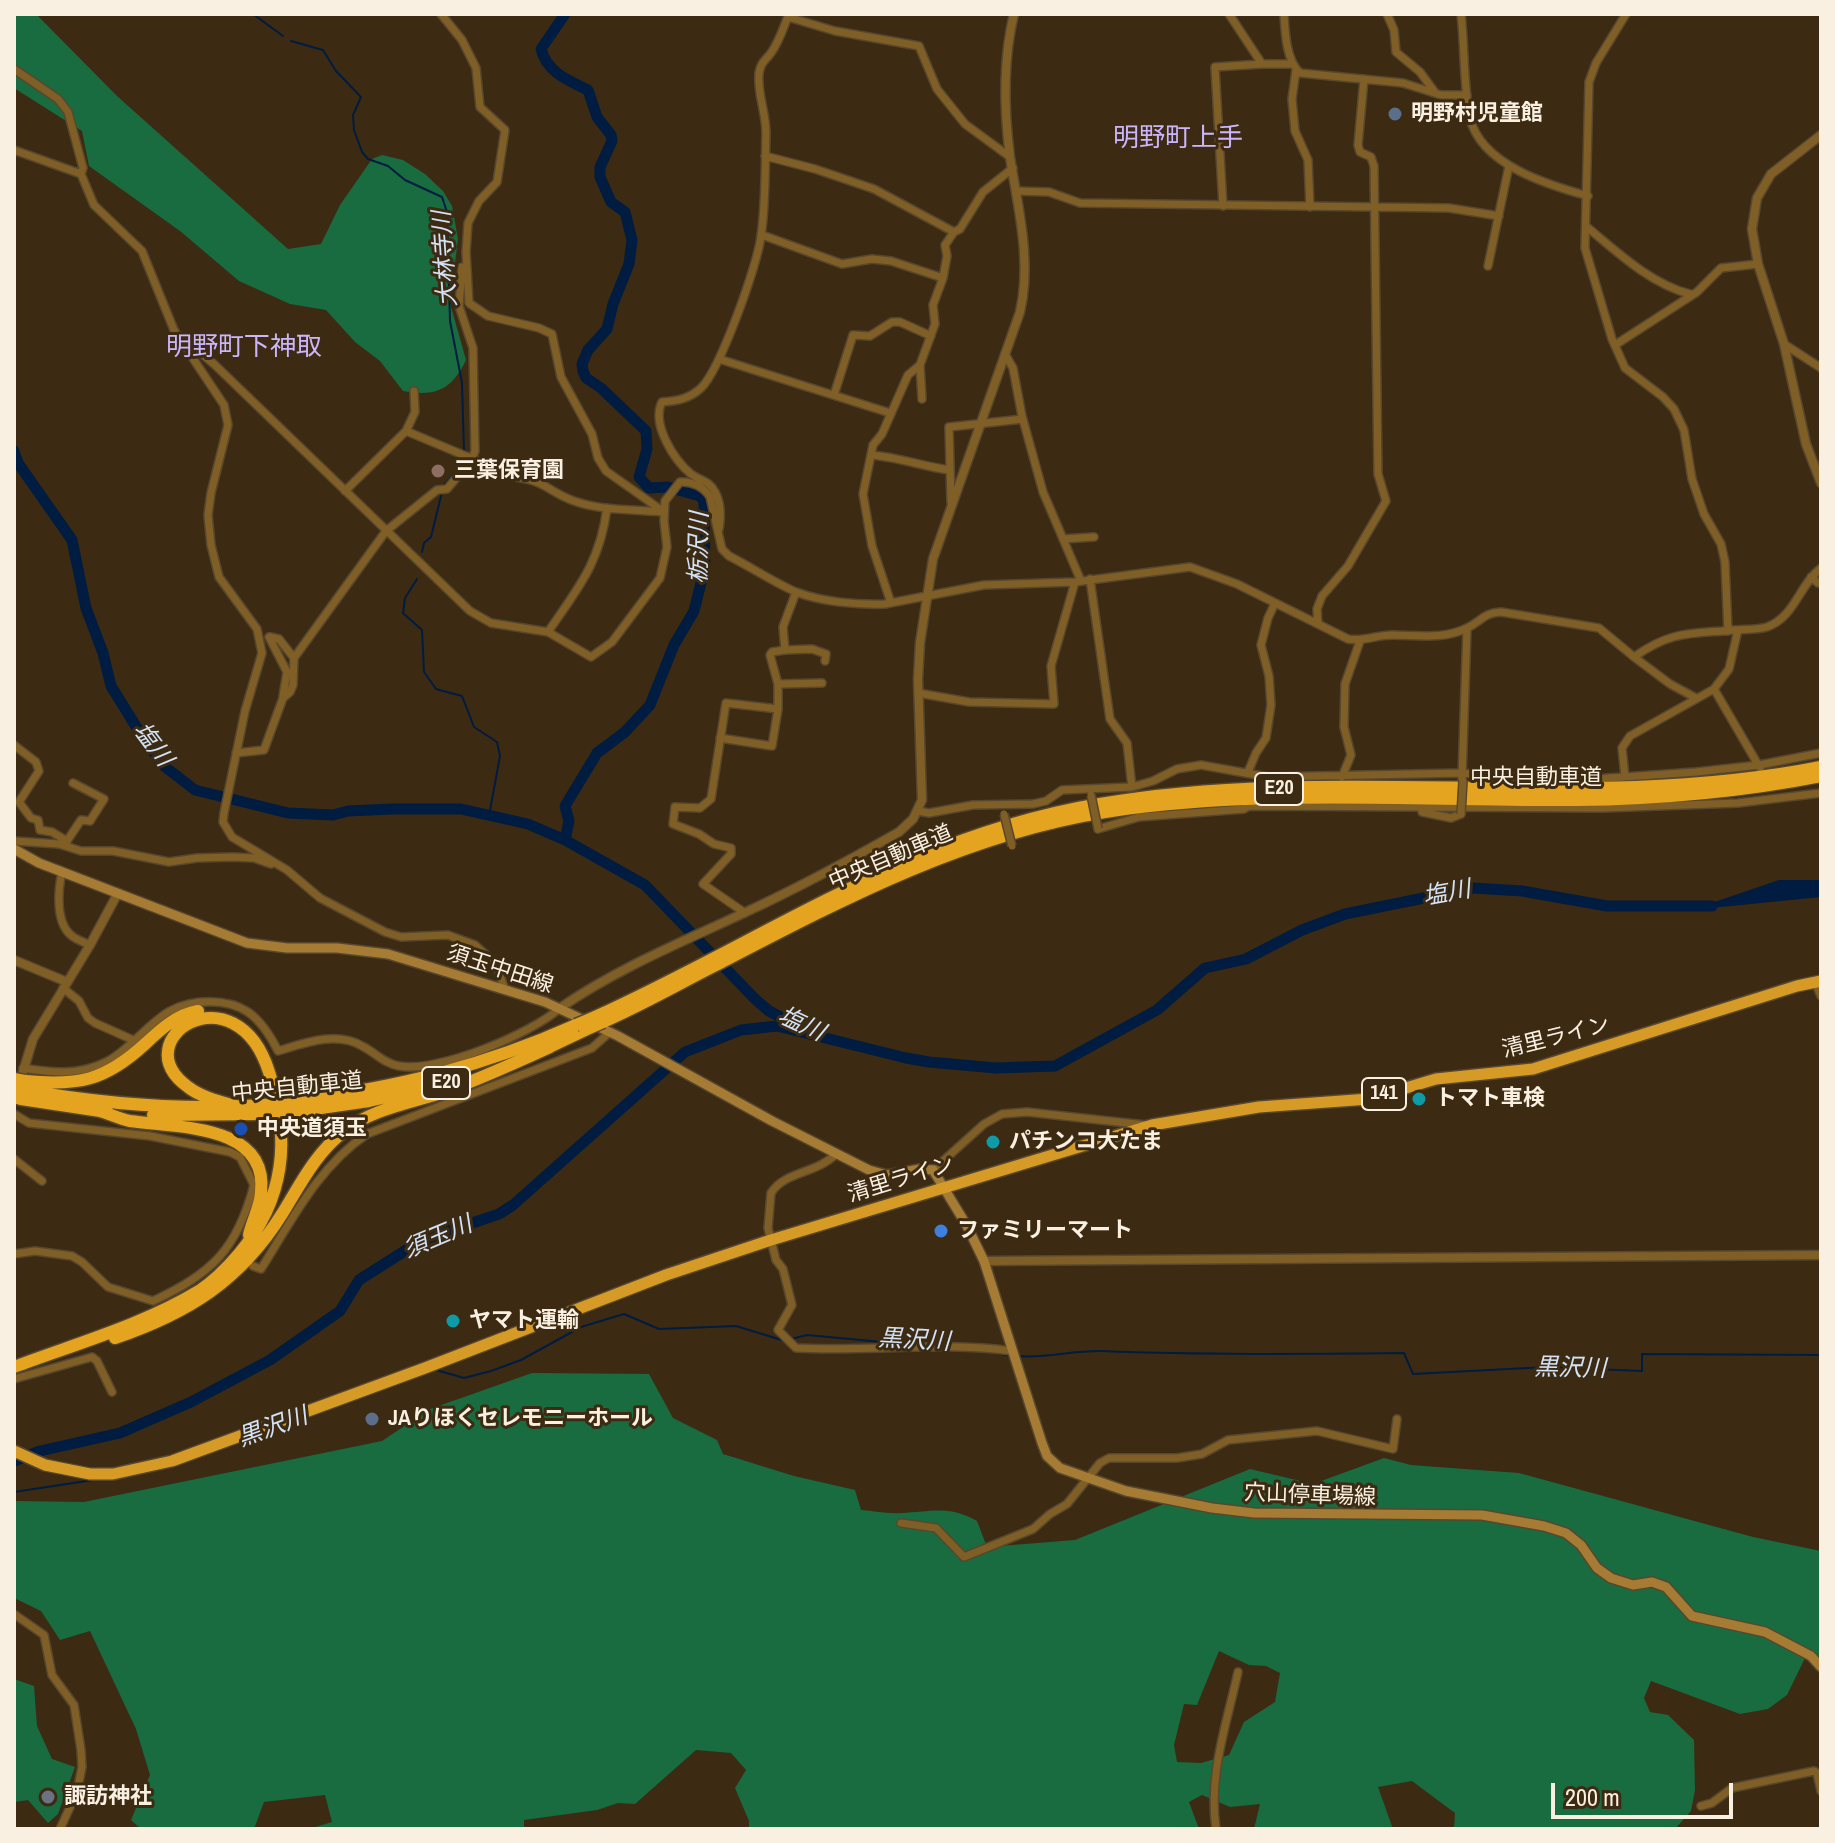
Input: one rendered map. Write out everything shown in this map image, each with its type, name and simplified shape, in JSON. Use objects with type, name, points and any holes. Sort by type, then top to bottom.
[{"type":"highway","name":"中央自動車道","points":[[300,1106],[418,1081],[602,1024],[861,881],[978,833],[1034,817],[1101,804],[1219,791],[1300,788],[1643,788],[1821,767]]},
{"type":"highway","name":"中央自動車道","points":[[764,935],[945,855],[1034,827],[1103,813],[1223,800],[1301,797],[1632,798],[1714,792],[1821,776]]},
{"type":"highway","name":"清里ライン","points":[[14,1451],[64,1470],[113,1474],[172,1461],[666,1275],[771,1240],[1152,1125],[1259,1107],[1369,1099],[1436,1079],[1533,1069],[1818,982]]},
{"type":"highway","points":[[18,1092],[104,1074],[124,1063],[166,1025],[193,1012],[219,1012],[246,1023],[260,1037],[273,1063],[288,1126],[283,1181],[265,1237]]},
{"type":"highway","points":[[117,1333],[202,1289],[246,1246],[262,1223],[279,1174],[282,1126],[271,1078],[255,1041],[239,1027],[217,1018],[199,1018],[185,1024],[173,1036],[169,1050],[176,1075],[196,1092],[239,1107]]},
{"type":"highway","name":"中央自動車道","points":[[18,1092],[100,1111],[164,1116],[265,1110],[420,1090],[550,1047],[581,1028]]},
{"type":"highway","points":[[14,1369],[169,1318],[200,1300],[237,1269],[265,1237],[319,1156],[350,1127],[380,1112],[478,1080],[550,1047]]},
{"type":"highway","name":"中央自動車道","points":[[18,1092],[117,1103],[265,1110]]},
{"type":"highway","points":[[100,1111],[128,1120],[198,1129],[225,1136],[242,1145],[255,1159],[261,1179],[259,1205],[246,1246]]},
{"type":"main road","name":"須玉中田線","points":[[14,849],[39,863],[247,943],[376,952],[560,1008],[602,1024],[644,1051],[772,1121],[869,1170],[887,1175],[933,1170]]},
{"type":"main road","points":[[933,1170],[944,1189]]},
{"type":"main road","name":"穴山停車場線","points":[[944,1189],[984,1261],[1047,1456],[1060,1468],[1126,1491],[1238,1512],[1482,1515],[1544,1526],[1566,1533],[1581,1545],[1597,1568],[1611,1578],[1633,1585],[1652,1582],[1666,1587],[1692,1616],[1765,1632],[1811,1656],[1821,1667]]},
{"type":"street","points":[[283,698],[293,685],[294,658],[386,531],[442,489],[467,457],[476,439],[473,348],[459,306],[468,223],[479,201],[497,182],[505,130],[480,107],[476,68],[462,40],[441,14]]},
{"type":"street","points":[[18,1092],[55,1073],[82,1070],[110,1060],[171,1010],[197,1002],[217,1003],[248,1011],[278,1051],[305,1043],[343,1039],[362,1045],[386,1063],[401,1067],[443,1062],[507,1040],[547,1020],[588,989],[666,947],[826,874],[907,827],[918,811],[923,788],[918,693],[920,643],[933,559],[1020,312],[1025,287],[1025,260],[1010,157],[1007,74],[1014,14]]},
{"type":"street","points":[[1229,14],[1262,64]]},
{"type":"street","points":[[1284,14],[1294,67],[1294,121],[1300,145],[1308,160],[1310,207]]},
{"type":"street","points":[[1387,14],[1394,30],[1396,52],[1420,72],[1435,93]]},
{"type":"street","points":[[1461,14],[1470,121],[1475,131],[1492,152],[1509,166],[1540,181],[1588,196]]},
{"type":"street","points":[[1626,14],[1596,63],[1589,82],[1585,248],[1625,368],[1663,397],[1674,409],[1684,430],[1692,479],[1704,514],[1721,544],[1725,562],[1728,631]]},
{"type":"street","points":[[718,535],[721,519],[717,494],[708,481],[690,473],[673,455],[659,416],[662,402],[676,402],[700,389],[719,359],[758,257],[762,235],[766,129],[759,92],[760,69],[771,53],[788,15],[835,31],[919,46],[937,89],[965,124],[1010,157]]},
{"type":"street","points":[[1223,206],[1215,67],[1262,64],[1294,67],[1403,83],[1435,93],[1467,95]]},
{"type":"street","points":[[14,69],[58,99],[68,112],[83,168],[81,174],[94,205],[142,251],[181,342],[224,405],[227,434],[208,515],[211,545],[219,577],[260,634],[262,653],[235,757],[224,813],[226,830],[232,837],[276,863],[320,898],[385,932],[401,937],[448,935],[475,945],[496,964],[505,990]]},
{"type":"street","points":[[1318,624],[1317,609],[1322,596],[1348,566],[1386,501],[1378,474],[1373,161],[1368,154],[1360,152],[1358,145],[1364,79]]},
{"type":"street","points":[[1821,135],[1771,174],[1757,198],[1752,229],[1758,264],[1784,344],[1806,444],[1821,483]]},
{"type":"street","points":[[14,150],[81,174]]},
{"type":"street","points":[[765,156],[874,189],[954,232]]},
{"type":"street","points":[[1488,266],[1509,166]]},
{"type":"street","points":[[922,399],[920,365],[935,324],[933,305],[943,278],[947,256],[945,245],[960,229],[983,192],[1013,168]]},
{"type":"street","points":[[1016,191],[1049,192],[1080,203],[1449,208],[1499,216]]},
{"type":"street","points":[[1587,227],[1651,276],[1690,294]]},
{"type":"street","points":[[762,235],[842,264],[872,259],[891,261],[943,278]]},
{"type":"street","points":[[466,252],[469,303],[488,316],[552,334],[561,377],[592,434],[601,464],[606,471],[664,512]]},
{"type":"street","points":[[1615,345],[1703,287],[1721,268],[1758,264]]},
{"type":"street","points":[[834,395],[853,335],[870,336],[892,322],[900,322],[931,336]]},
{"type":"street","points":[[181,342],[195,348],[215,365],[470,611],[491,623],[548,632],[591,657],[612,642],[660,578],[667,547],[664,512],[667,497],[676,484],[685,482],[706,491],[710,497],[724,553],[796,592],[814,597],[859,603],[891,603],[984,585],[1082,581],[1190,567],[1216,575],[1348,639],[1360,641],[1378,636],[1438,636],[1467,628],[1488,613],[1501,612],[1599,628],[1670,684],[1696,698]]},
{"type":"street","points":[[1784,344],[1821,368]]},
{"type":"street","points":[[1005,354],[1013,368],[1043,492],[1082,581],[1110,719],[1127,743],[1132,787]]},
{"type":"street","points":[[719,359],[890,413]]},
{"type":"street","points":[[891,603],[872,546],[863,503],[873,445],[882,434],[908,375],[920,365]]},
{"type":"street","points":[[345,491],[406,431],[415,412],[414,391]]},
{"type":"street","points":[[951,502],[949,427],[1023,419]]},
{"type":"street","points":[[406,431],[516,477],[533,479],[578,502],[631,512],[664,512]]},
{"type":"street","points":[[871,455],[891,456],[922,466],[949,470]]},
{"type":"street","points":[[548,632],[597,555],[607,508]]},
{"type":"street","points":[[1063,539],[1094,537]]},
{"type":"street","points":[[1634,657],[1670,636],[1762,628],[1789,612],[1811,577],[1821,568]]},
{"type":"street","points":[[1811,577],[1821,582]]},
{"type":"street","points":[[918,693],[969,702],[1054,704],[1051,666],[1082,581]]},
{"type":"street","points":[[785,650],[783,627],[796,592]]},
{"type":"street","points":[[1248,772],[1266,738],[1271,705],[1269,676],[1261,645],[1275,603]]},
{"type":"street","points":[[1421,806],[1422,812],[1451,818],[1461,814],[1467,628]]},
{"type":"street","points":[[1625,777],[1622,748],[1630,736],[1714,689],[1729,669],[1738,630]]},
{"type":"street","points":[[260,634],[279,639],[294,658]]},
{"type":"street","points":[[235,757],[264,750],[283,698],[287,672],[269,637]]},
{"type":"street","points":[[1342,777],[1351,755],[1344,727],[1345,684],[1360,641]]},
{"type":"street","points":[[720,738],[772,746],[778,709],[778,684],[770,655],[772,652],[820,651],[826,654],[825,661]]},
{"type":"street","points":[[778,684],[822,683]]},
{"type":"street","points":[[1714,689],[1760,768]]},
{"type":"street","points":[[742,914],[703,884],[731,854],[731,848],[714,844],[699,834],[673,824],[675,807],[700,808],[711,799],[726,703],[778,709]]},
{"type":"street","points":[[14,745],[36,762],[39,771],[19,802],[31,818],[38,820],[40,830],[52,832],[81,851],[113,851],[169,862],[233,857],[276,863]]},
{"type":"street","points":[[918,811],[929,813],[973,805],[1002,810],[1046,801],[1062,790],[1091,793],[1132,787],[1191,766],[1213,766],[1268,777],[1462,777],[1566,781],[1760,768],[1821,753]]},
{"type":"street","points":[[66,844],[81,820],[90,821],[104,799],[73,783]]},
{"type":"street","points":[[1091,793],[1098,829],[1139,817],[1244,809],[1249,806],[1515,809],[1723,804],[1765,796],[1821,793]]},
{"type":"street","points":[[1002,810],[1012,846]]},
{"type":"street","points":[[14,841],[66,844]]},
{"type":"street","points":[[62,872],[59,903],[65,928],[72,936],[90,945]]},
{"type":"street","points":[[14,1254],[35,1251],[72,1256],[108,1287],[153,1301],[193,1281],[224,1256],[243,1222],[254,1185],[240,1157],[230,1152],[150,1136],[29,1123],[18,1092],[33,1039],[118,893]]},
{"type":"street","points":[[14,960],[65,985],[88,1018],[133,1040]]},
{"type":"street","points":[[1818,982],[1821,996]]},
{"type":"street","points":[[253,1266],[261,1269],[324,1171],[347,1148],[367,1134],[409,1112],[520,1078],[568,1055],[592,1048],[602,1024]]},
{"type":"street","points":[[399,1079],[401,1067]]},
{"type":"street","points":[[933,1170],[984,1124],[1002,1114],[1027,1112],[1152,1125]]},
{"type":"street","points":[[832,1152],[814,1170],[788,1177],[771,1193],[768,1228],[792,1305],[778,1330],[796,1348],[830,1350],[971,1345],[1012,1351]]},
{"type":"street","points":[[14,1159],[42,1181]]},
{"type":"street","points":[[984,1261],[1821,1255]]},
{"type":"street","points":[[14,1379],[92,1357],[112,1392]]},
{"type":"street","points":[[901,1523],[936,1528],[964,1557],[1033,1529],[1067,1504],[1100,1463],[1109,1458],[1177,1458],[1202,1454],[1220,1443],[1317,1431],[1393,1449],[1397,1419]]},
{"type":"street","points":[[14,1614],[44,1635],[52,1675],[74,1705],[82,1767],[73,1804],[60,1829]]},
{"type":"street","points":[[1216,1829],[1214,1801],[1220,1741],[1238,1672]]},
{"type":"street","points":[[1701,1806],[1712,1803],[1732,1788],[1814,1771],[1821,1791]]},
{"type":"green space","points":[[14,14],[36,14],[117,96],[288,249],[321,244],[340,205],[372,159],[382,155],[403,160],[425,174],[443,191],[452,206],[458,239],[450,303],[466,360],[455,378],[433,392],[403,391],[380,361],[355,342],[326,310],[290,304],[239,281],[180,231],[89,166],[82,131],[14,88]]},
{"type":"green space","points":[[532,1373],[649,1374],[673,1418],[717,1440],[723,1454],[794,1476],[855,1490],[861,1510],[896,1513],[940,1511],[967,1516],[977,1521],[987,1547],[1075,1540],[1250,1469],[1313,1484],[1384,1458],[1411,1465],[1519,1473],[1753,1537],[1821,1551],[1821,1662],[1806,1656],[1787,1695],[1768,1709],[1740,1714],[1651,1681],[1644,1698],[1650,1712],[1668,1715],[1694,1740],[1695,1790],[1691,1811],[1675,1829],[1454,1829],[1455,1813],[1412,1781],[1378,1787],[1393,1829],[1254,1829],[1260,1804],[1230,1807],[1202,1795],[1189,1802],[1199,1829],[749,1829],[749,1821],[735,1788],[746,1770],[731,1753],[696,1750],[635,1804],[618,1803],[597,1810],[524,1820],[524,1829],[309,1829],[332,1822],[325,1795],[264,1802],[254,1829],[141,1829],[131,1820],[150,1775],[136,1729],[90,1631],[60,1640],[41,1611],[14,1598],[14,1501],[84,1502],[382,1441],[430,1409]],"holes":[[[1219,1651],[1249,1665],[1266,1666],[1280,1673],[1275,1702],[1244,1722],[1229,1755],[1201,1763],[1177,1762],[1174,1745],[1184,1704],[1197,1705]]]},
{"type":"green space","points":[[14,1679],[34,1686],[37,1726],[52,1759],[75,1767],[58,1814],[48,1823],[28,1800],[15,1802],[14,1806]]},
{"type":"water","points":[[1779,880],[1821,880],[1821,897],[1691,910]]},
{"type":"waterway","name":"大林寺川","points":[[253,14],[283,36]]},
{"type":"waterway","name":"栃沢川","points":[[565,14],[541,49],[553,69],[565,79],[588,90],[597,117],[611,135],[612,141],[600,167],[600,177],[611,202],[625,212],[632,240],[629,264],[607,329],[588,350],[582,364],[583,371],[586,378],[601,388],[646,431],[647,449],[639,477],[649,488],[668,487],[700,496],[704,501],[705,567],[694,611],[674,645],[650,705],[625,732],[597,753],[565,806],[569,821],[565,840]]},
{"type":"waterway","name":"大林寺川","points":[[291,41],[323,50],[336,71],[361,97],[353,115],[354,130],[368,159],[388,166],[405,180],[442,197],[447,212],[450,321],[462,383],[464,452]]},
{"type":"waterway","name":"塩川","points":[[14,451],[18,463],[72,540],[86,608],[103,653],[111,686],[164,766],[195,790],[288,813],[333,815],[348,811],[461,809],[528,824],[565,840],[645,885],[755,999],[769,1011],[798,1026]]},
{"type":"waterway","name":"大林寺川","points":[[444,485],[461,466],[462,458]]},
{"type":"waterway","name":"大林寺川","points":[[422,552],[424,543],[431,537],[442,492]]},
{"type":"waterway","name":"大林寺川","points":[[417,579],[405,598],[403,613],[422,630],[424,672],[436,689],[462,696],[474,727],[497,742],[500,756],[489,816]]},
{"type":"waterway","name":"塩川","points":[[14,1461],[40,1451],[120,1433],[191,1402],[270,1360],[340,1311],[359,1280],[422,1240],[499,1214],[513,1205],[685,1052],[741,1030],[777,1026],[929,1062],[996,1068],[1055,1066],[1157,1010],[1205,968],[1246,959],[1302,930],[1345,914],[1473,888],[1522,891],[1607,906],[1712,906]]},
{"type":"waterway","name":"黒沢川","points":[[436,1370],[464,1378],[491,1371],[521,1360],[581,1327],[624,1314],[659,1329],[736,1326],[785,1341]]},
{"type":"waterway","name":"黒沢川","points":[[791,1339],[807,1335],[904,1344]]},
{"type":"waterway","name":"黒沢川","points":[[1016,1356],[1091,1351],[1404,1353],[1413,1374],[1547,1367],[1642,1371],[1642,1354],[1821,1355]]},
{"type":"waterway","name":"黒沢川","points":[[997,1353],[1010,1356]]},
{"type":"waterway","name":"黒沢川","points":[[218,1450],[404,1382]]},
{"type":"waterway","name":"黒沢川","points":[[14,1492],[100,1479]]},
{"type":"place","name":"明野村児童館","points":[[1395,114]]},
{"type":"place","name":"三葉保育園","points":[[438,471]]},
{"type":"place","name":"トマト車検","points":[[1419,1099]]},
{"type":"place","name":"中央道須玉","points":[[241,1129]]},
{"type":"place","name":"パチンコ大たま","points":[[993,1142]]},
{"type":"place","name":"ファミリーマート","points":[[941,1231]]},
{"type":"place","name":"ヤマト運輸","points":[[453,1321]]},
{"type":"place","name":"JAりほくセレモニーホール","points":[[372,1419]]},
{"type":"place","name":"諏訪神社","points":[[48,1797]]},
{"type":"district","name":"明野町上手","points":[[1178,139]]},
{"type":"district","name":"明野町下神取","points":[[244,348]]},
{"type":"water label","name":"須玉川","points":[[438,1238]]}]
